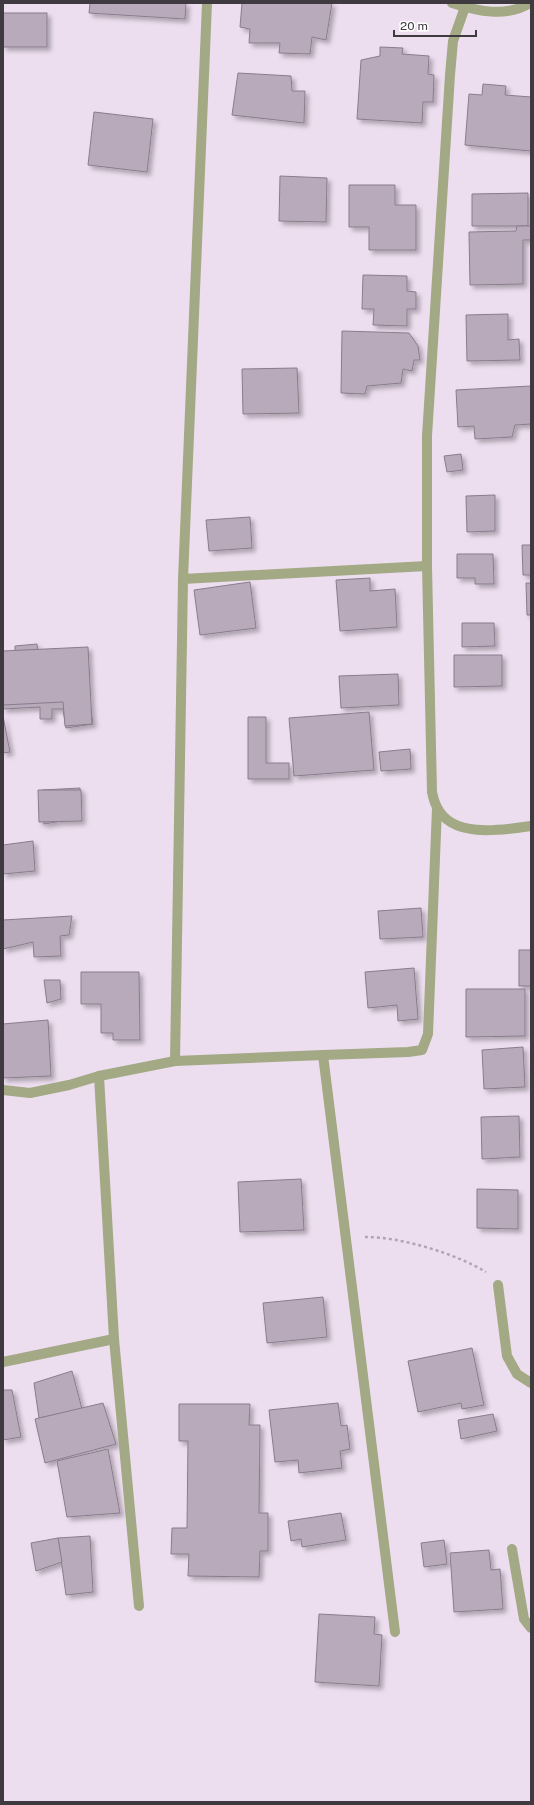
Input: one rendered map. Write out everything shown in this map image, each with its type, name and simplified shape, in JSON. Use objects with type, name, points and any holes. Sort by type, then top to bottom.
[{"type":"street","points":[[175,1060],[183,579],[207,3]]},
{"type":"street","points":[[452,3],[490,12],[503,12],[522,8],[530,3]]},
{"type":"street","points":[[3,1090],[30,1093],[69,1085],[99,1076],[175,1060],[408,1052],[422,1050],[428,1034],[437,808],[432,792],[427,566],[427,436],[453,41],[465,7]]},
{"type":"street","points":[[183,579],[427,566]]},
{"type":"street","points":[[437,808],[450,822],[465,829],[485,830],[531,826]]},
{"type":"street","points":[[323,1055],[395,1632]]},
{"type":"street","points":[[99,1076],[114,1339],[139,1606]]},
{"type":"street","points":[[498,1285],[508,1356],[517,1374],[531,1383]]},
{"type":"street","points":[[3,1362],[114,1339]]},
{"type":"street","points":[[512,1549],[524,1619],[531,1628]]},
{"type":"path","points":[[346,1237],[396,1240],[440,1252],[482,1269],[492,1276],[498,1285]]},
{"type":"building","points":[[90,3],[186,3],[185,19],[89,13]]},
{"type":"building","points":[[242,3],[332,3],[326,40],[312,37],[310,54],[279,53],[280,43],[249,43],[250,29],[240,27]]},
{"type":"building","points":[[3,13],[47,13],[47,47],[3,47]]},
{"type":"building","points":[[380,47],[403,48],[402,54],[429,56],[428,74],[434,75],[433,102],[423,102],[422,123],[357,119],[361,60],[380,56]]},
{"type":"building","points":[[238,73],[291,76],[292,91],[305,91],[304,123],[232,115]]},
{"type":"building","points":[[483,84],[506,86],[505,95],[531,97],[531,151],[465,145],[469,94],[482,95]]},
{"type":"building","points":[[94,112],[153,119],[147,172],[88,165]]},
{"type":"building","points":[[280,176],[327,178],[326,222],[279,221]]},
{"type":"building","points":[[349,185],[395,185],[395,205],[416,205],[416,250],[369,250],[369,227],[349,227]]},
{"type":"building","points":[[528,193],[528,226],[472,226],[472,194]]},
{"type":"building","points":[[517,226],[531,226],[531,240],[523,240],[523,284],[470,285],[469,232],[516,231]]},
{"type":"building","points":[[363,275],[407,276],[407,291],[416,292],[416,309],[407,309],[407,326],[373,325],[374,309],[362,309]]},
{"type":"building","points":[[508,314],[508,340],[519,339],[520,360],[467,361],[466,315]]},
{"type":"building","points":[[342,331],[409,333],[418,346],[420,360],[414,360],[412,371],[403,369],[401,383],[367,386],[365,394],[341,393]]},
{"type":"building","points":[[297,368],[299,413],[243,414],[242,369]]},
{"type":"building","points":[[531,386],[531,424],[515,425],[512,437],[475,439],[474,426],[458,427],[456,390]]},
{"type":"building","points":[[461,454],[463,470],[447,472],[444,456]]},
{"type":"building","points":[[495,495],[495,531],[467,532],[466,496]]},
{"type":"building","points":[[250,517],[252,548],[209,551],[206,520]]},
{"type":"building","points":[[522,545],[531,545],[531,575],[523,575]]},
{"type":"building","points":[[457,554],[493,554],[494,584],[475,584],[475,578],[457,578]]},
{"type":"building","points":[[370,578],[370,591],[395,589],[397,627],[340,631],[336,580]]},
{"type":"building","points":[[250,582],[256,628],[200,635],[194,590]]},
{"type":"building","points":[[526,583],[531,583],[531,615],[527,615]]},
{"type":"building","points":[[462,623],[494,623],[495,646],[462,647]]},
{"type":"building","points":[[37,644],[38,653],[82,649],[93,724],[66,728],[63,709],[52,709],[52,719],[40,719],[40,707],[3,709],[3,658],[15,655],[15,646]]},
{"type":"building","points":[[88,647],[92,724],[65,726],[63,702],[3,705],[3,651]]},
{"type":"building","points":[[454,655],[502,655],[502,686],[454,687]]},
{"type":"building","points":[[398,674],[399,705],[341,708],[339,676]]},
{"type":"building","points":[[369,712],[374,770],[294,776],[289,718]]},
{"type":"building","points":[[3,716],[10,752],[3,753]]},
{"type":"building","points":[[248,717],[266,717],[266,763],[289,763],[289,779],[248,779]]},
{"type":"building","points":[[410,749],[411,769],[381,771],[379,752]]},
{"type":"building","points":[[80,788],[80,818],[44,824],[42,790]]},
{"type":"building","points":[[38,790],[81,790],[82,821],[39,822]]},
{"type":"building","points":[[33,841],[35,871],[3,874],[3,845]]},
{"type":"building","points":[[421,908],[423,937],[380,939],[378,911]]},
{"type":"building","points":[[72,916],[69,935],[60,936],[61,956],[34,957],[33,942],[3,949],[3,920]]},
{"type":"building","points":[[519,950],[531,950],[531,986],[519,986]]},
{"type":"building","points":[[414,968],[418,1019],[398,1021],[397,1005],[368,1008],[365,972]]},
{"type":"building","points":[[81,972],[139,972],[140,1040],[113,1040],[113,1033],[101,1033],[101,1004],[81,1004]]},
{"type":"building","points":[[44,980],[60,980],[61,999],[47,1003]]},
{"type":"building","points":[[466,989],[525,989],[525,1036],[466,1037]]},
{"type":"building","points":[[48,1020],[51,1076],[3,1078],[3,1024]]},
{"type":"building","points":[[523,1047],[525,1087],[484,1089],[482,1050]]},
{"type":"building","points":[[519,1116],[520,1157],[482,1159],[481,1117]]},
{"type":"building","points":[[301,1179],[304,1230],[240,1232],[238,1182]]},
{"type":"building","points":[[477,1189],[518,1190],[518,1229],[477,1228]]},
{"type":"building","points":[[323,1297],[327,1337],[267,1343],[263,1303]]},
{"type":"building","points":[[472,1348],[484,1405],[462,1409],[461,1403],[418,1412],[408,1361]]},
{"type":"building","points":[[72,1371],[82,1409],[39,1418],[34,1383]]},
{"type":"building","points":[[3,1390],[12,1390],[21,1437],[3,1440]]},
{"type":"building","points":[[103,1403],[116,1444],[45,1463],[35,1419]]},
{"type":"building","points":[[338,1403],[341,1426],[347,1425],[350,1449],[340,1451],[342,1468],[299,1473],[298,1460],[275,1462],[269,1410]]},
{"type":"building","points":[[179,1404],[250,1404],[249,1425],[260,1425],[259,1513],[268,1513],[268,1551],[260,1551],[259,1577],[188,1576],[189,1554],[171,1554],[172,1528],[187,1528],[188,1441],[179,1441]]},
{"type":"building","points":[[493,1414],[497,1431],[461,1439],[458,1420]]},
{"type":"building","points":[[108,1449],[120,1513],[67,1517],[57,1461]]},
{"type":"building","points":[[341,1513],[346,1540],[302,1547],[301,1539],[291,1541],[288,1521]]},
{"type":"building","points":[[90,1536],[93,1592],[66,1595],[58,1538]]},
{"type":"building","points":[[58,1538],[62,1562],[36,1571],[31,1543]]},
{"type":"building","points":[[444,1540],[447,1564],[424,1567],[421,1543]]},
{"type":"building","points":[[489,1550],[491,1570],[500,1569],[503,1609],[454,1612],[450,1553]]},
{"type":"building","points":[[319,1614],[375,1617],[374,1634],[382,1635],[379,1686],[315,1682]]}]
